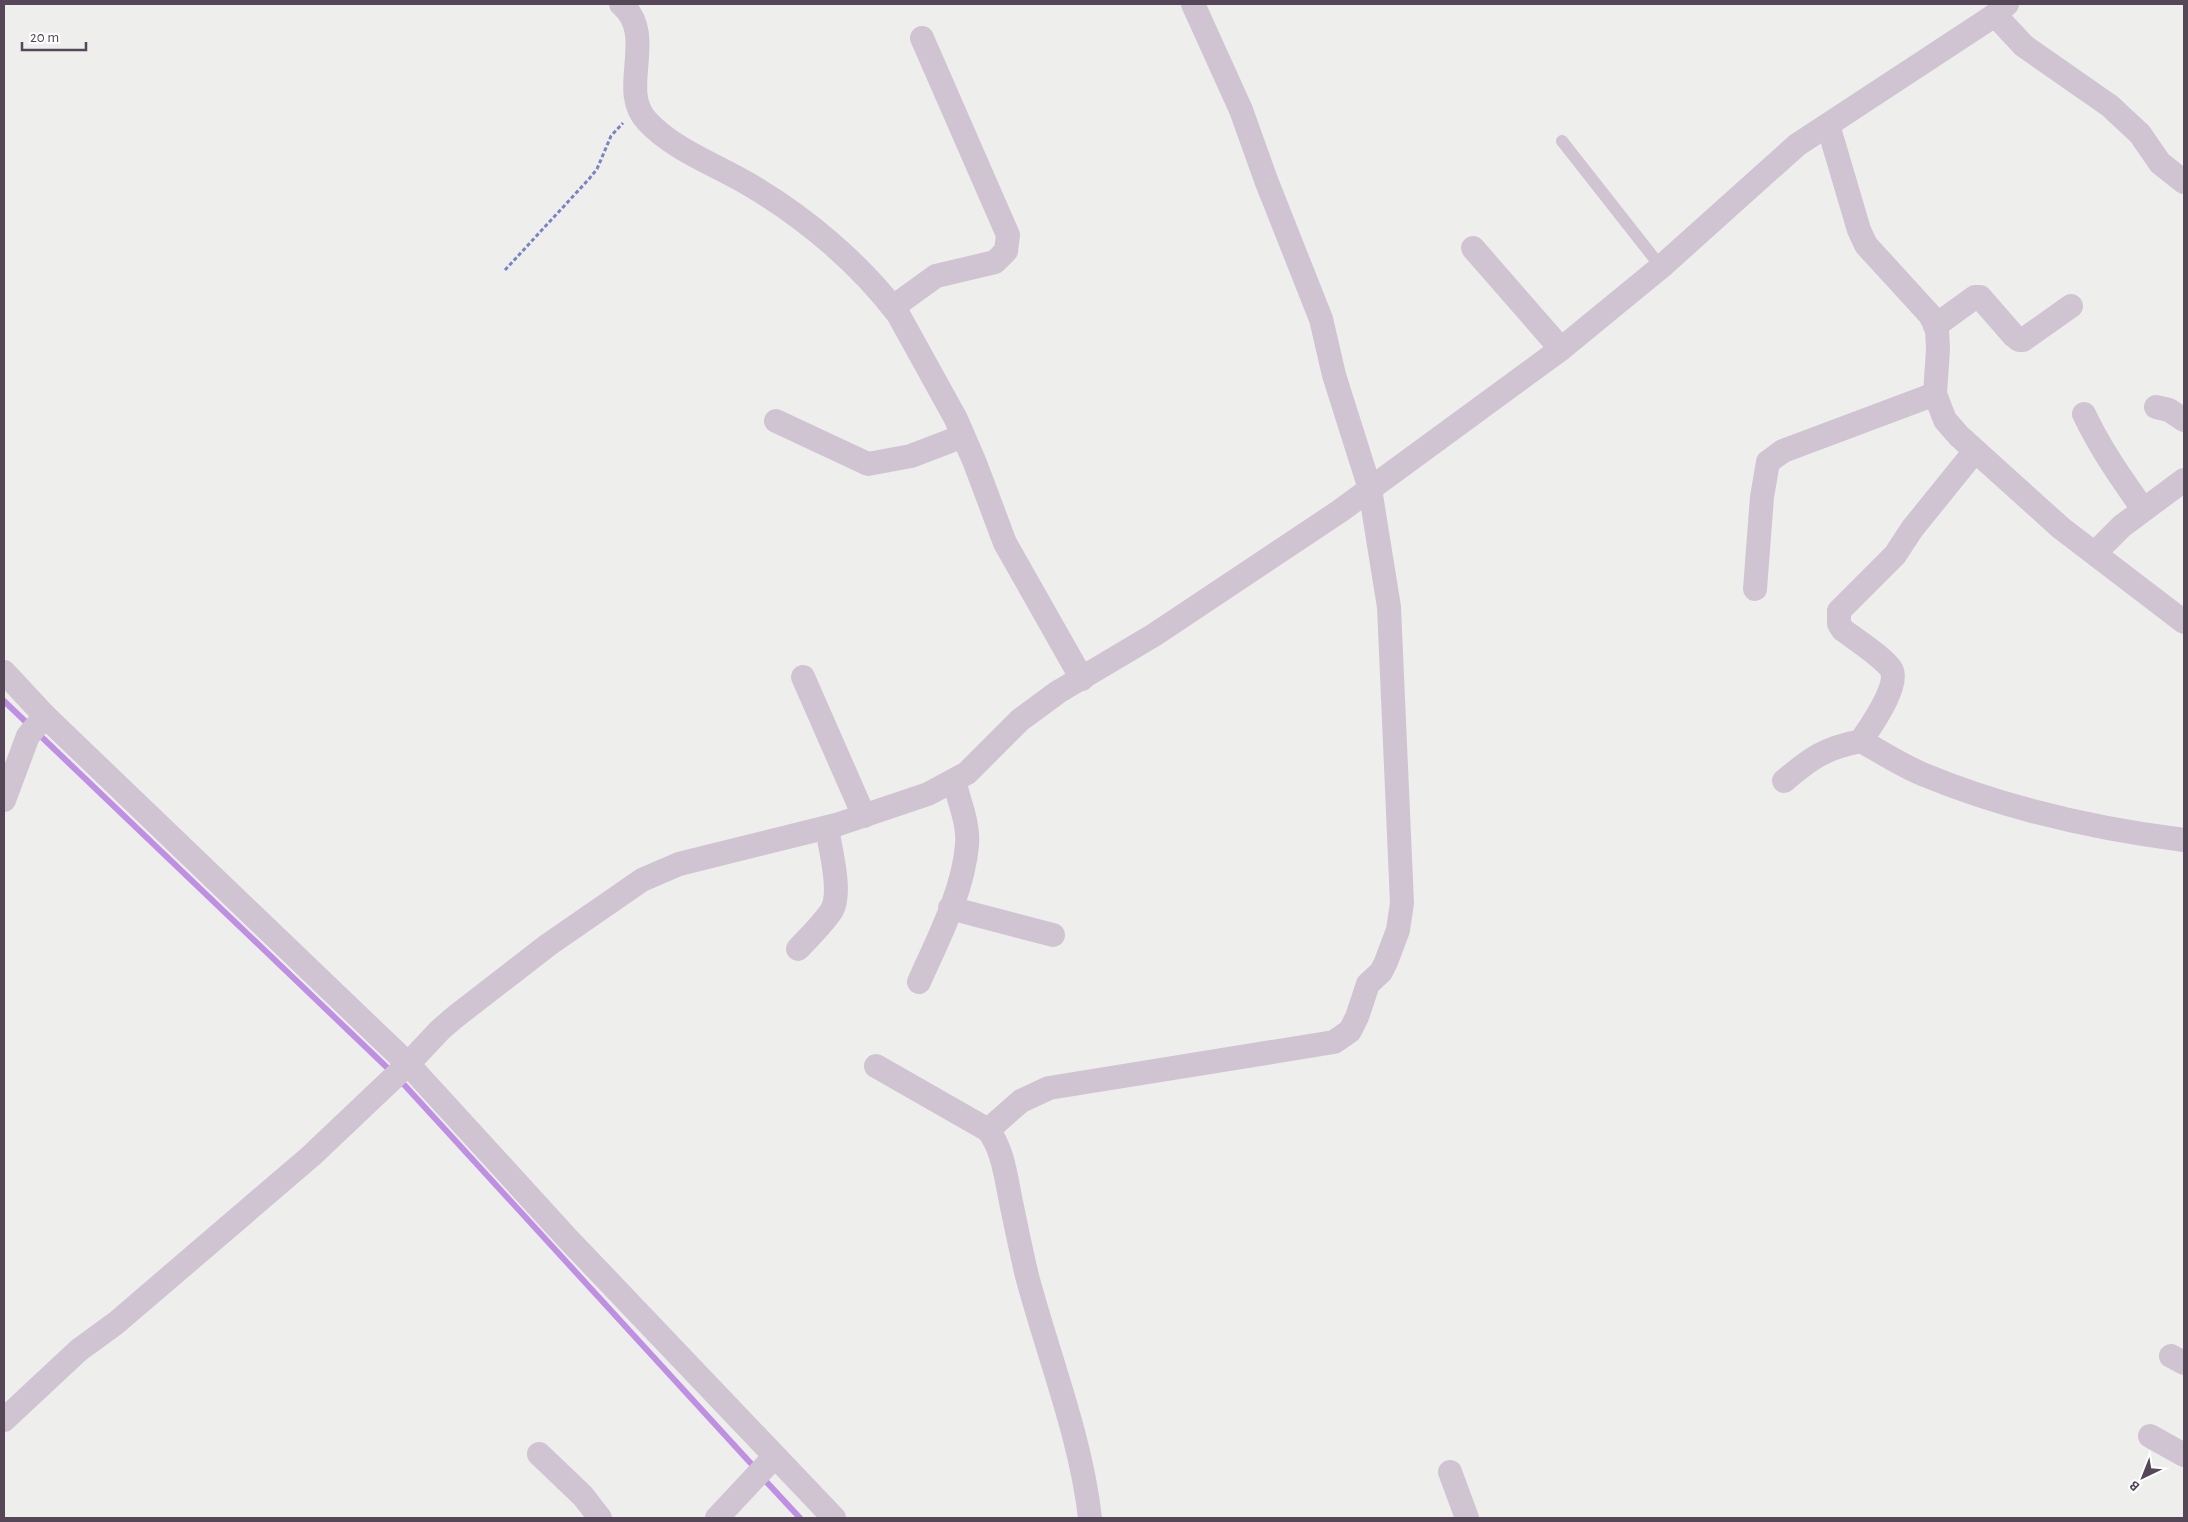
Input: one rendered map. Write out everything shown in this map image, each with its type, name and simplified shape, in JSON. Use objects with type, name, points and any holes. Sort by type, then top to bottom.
[{"type":"street","points":[[620,4],[628,10],[637,29],[636,98],[639,110],[652,126],[672,143],[751,186],[803,220],[860,272],[893,307],[910,333],[963,436],[1005,543],[1082,679]]},
{"type":"street","points":[[988,1130],[1021,1101],[1049,1088],[1334,1042],[1350,1031],[1358,1018],[1368,984],[1381,972],[1398,930],[1402,903],[1389,607],[1370,489],[1334,375],[1321,319],[1266,180],[1241,110],[1193,4]]},
{"type":"street","points":[[4,1420],[79,1350],[116,1323],[311,1156],[440,1030],[556,940],[642,880],[679,864],[827,828],[928,794],[954,781],[977,764],[1020,720],[1058,692],[1082,679],[1218,593],[1370,489],[1561,349],[1661,267],[1797,145],[2001,9],[2024,46],[2110,106],[2140,134],[2160,163],[2184,182]]},
{"type":"street","points":[[893,307],[936,276],[995,262],[1002,257],[1008,244],[1008,235],[992,196],[922,38]]},
{"type":"street","points":[[1828,125],[1859,230],[1866,245],[1930,315],[1935,326],[1938,349],[1934,394],[1945,420],[2020,493],[2184,622]]},
{"type":"street","points":[[1473,248],[1561,349]]},
{"type":"street","points":[[1935,326],[1975,298],[1980,297],[2014,336],[2019,340],[2023,340],[2071,306]]},
{"type":"street","points":[[1755,589],[1762,497],[1768,462],[1783,452],[1934,394]]},
{"type":"street","points":[[2156,406],[2169,410],[2184,420]]},
{"type":"street","points":[[2084,414],[2094,436],[2143,509]]},
{"type":"street","points":[[776,421],[868,464],[911,456],[963,436]]},
{"type":"street","points":[[1861,742],[1892,687],[1894,675],[1888,665],[1843,630],[1839,624],[1840,611],[1895,555],[1912,529],[1975,451]]},
{"type":"street","points":[[2095,553],[2109,538],[2143,509],[2184,480]]},
{"type":"street","points":[[4,672],[397,1074],[568,1239],[767,1465],[834,1518]]},
{"type":"street","points":[[803,677],[864,816]]},
{"type":"street","points":[[4,800],[23,745],[45,716]]},
{"type":"street","points":[[1784,782],[1806,762],[1826,750],[1839,745],[1861,742],[1921,774],[2004,803],[2134,834],[2184,840]]},
{"type":"street","points":[[919,982],[950,908],[962,872],[967,844],[965,825],[954,781]]},
{"type":"street","points":[[798,949],[828,915],[835,903],[833,868],[827,828]]},
{"type":"street","points":[[950,908],[1053,935]]},
{"type":"street","points":[[876,1066],[988,1130],[993,1136],[1002,1160],[1038,1318],[1084,1477],[1090,1518]]},
{"type":"street","points":[[2150,1436],[2184,1454]]},
{"type":"street","points":[[539,1454],[583,1496],[600,1518]]},
{"type":"street","points":[[717,1518],[767,1465]]},
{"type":"street","points":[[1450,1472],[1467,1518]]},
{"type":"lane","points":[[1562,141],[1661,267]]},
{"type":"path","points":[[505,270],[597,169],[611,136],[639,110]]},
{"type":"waterway","points":[[4,701],[398,1078],[756,1469]]},
{"type":"waterway","points":[[762,1477],[800,1518]]}]
